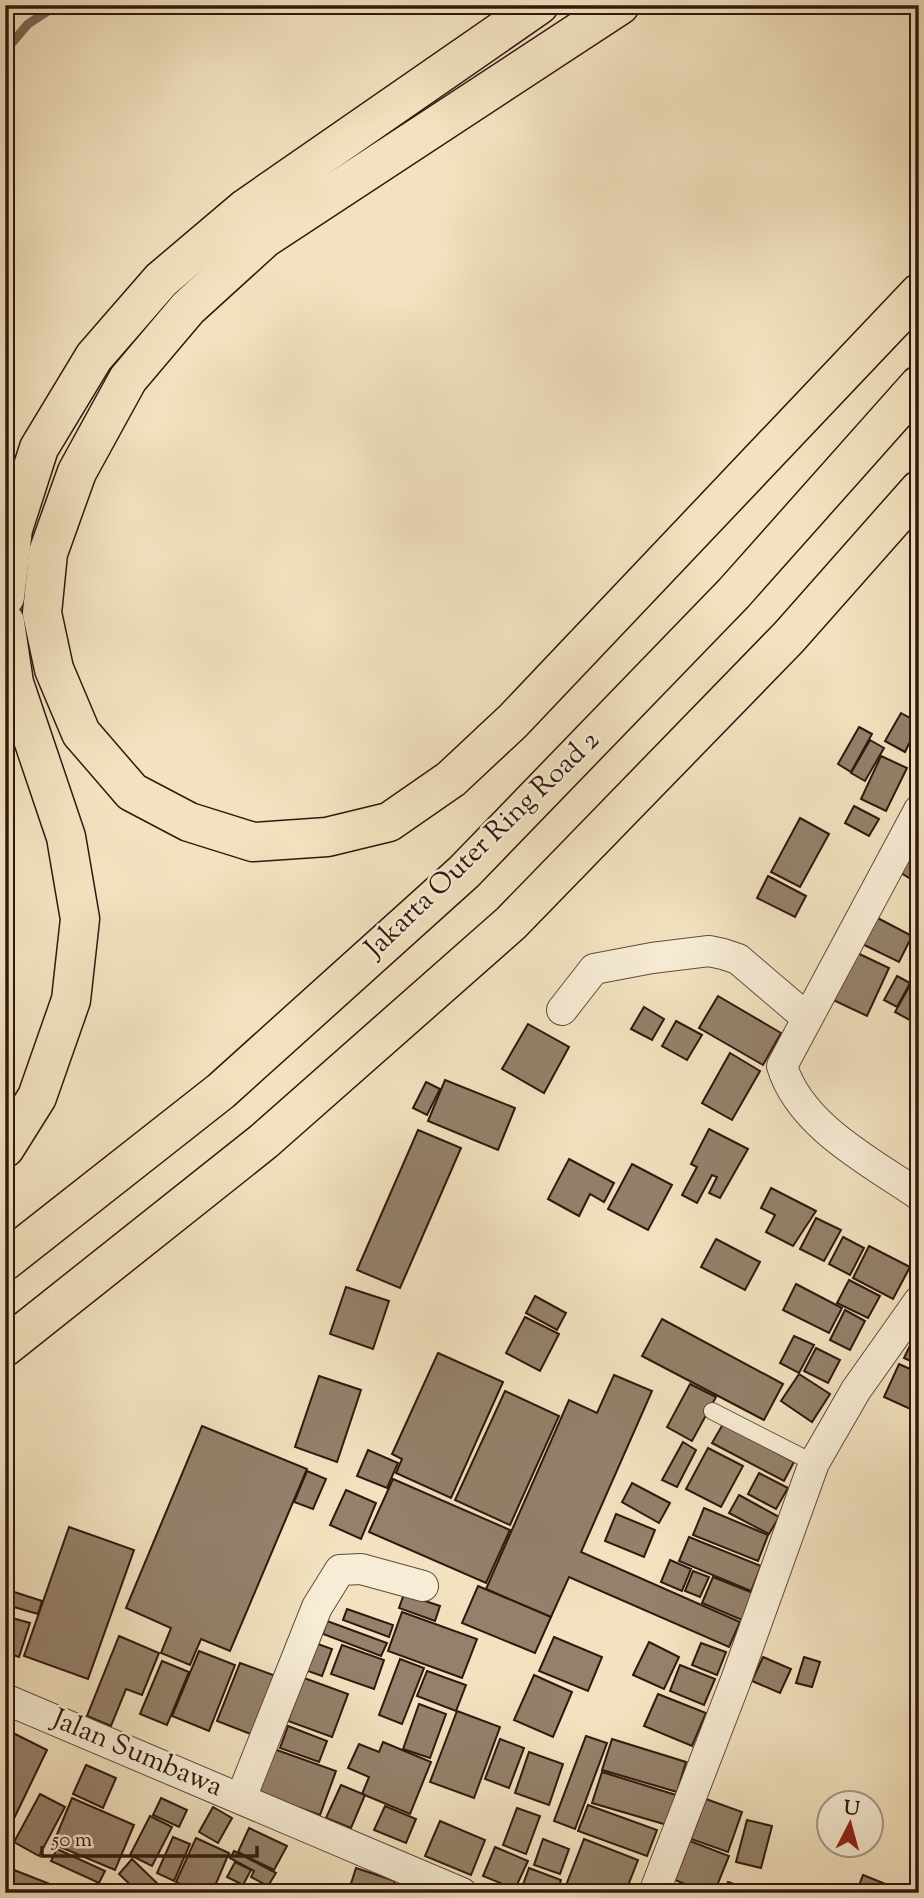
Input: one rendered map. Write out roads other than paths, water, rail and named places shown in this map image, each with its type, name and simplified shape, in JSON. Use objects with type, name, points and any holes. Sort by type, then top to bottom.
[{"type":"highway","points":[[5,597],[13,529],[39,448],[94,357],[161,280],[246,208],[539,5]]},
{"type":"highway","points":[[620,5],[265,238],[188,307],[128,379],[73,483],[48,553],[42,613],[54,668],[81,733],[132,792],[189,822],[253,842],[327,837],[389,822],[450,779],[513,721],[919,293]]},
{"type":"highway","name":"Jakarta Outer Ring Road 2","points":[[5,1261],[221,1091],[464,872],[734,593],[919,385]]},
{"type":"highway","points":[[5,1348],[264,1140],[511,923],[789,637],[919,490]]},
{"type":"highway","points":[[5,622],[14,683],[66,837],[80,919],[71,1000],[37,1097],[5,1148]]},
{"type":"street","points":[[919,810],[782,1066],[810,1114],[853,1150],[919,1195]]},
{"type":"street","points":[[562,1010],[594,969],[709,951],[738,960],[807,1018]]},
{"type":"street","points":[[654,1893],[736,1680],[814,1463],[856,1390],[919,1301]]},
{"type":"street","points":[[241,1798],[317,1607],[340,1570],[361,1569],[423,1586]]},
{"type":"street","name":"Jalan Sumbawa","points":[[5,1699],[462,1893]]},
{"type":"lane","points":[[712,1411],[814,1463]]},
{"type":"waterway","points":[[5,51],[28,24],[57,5]]}]
